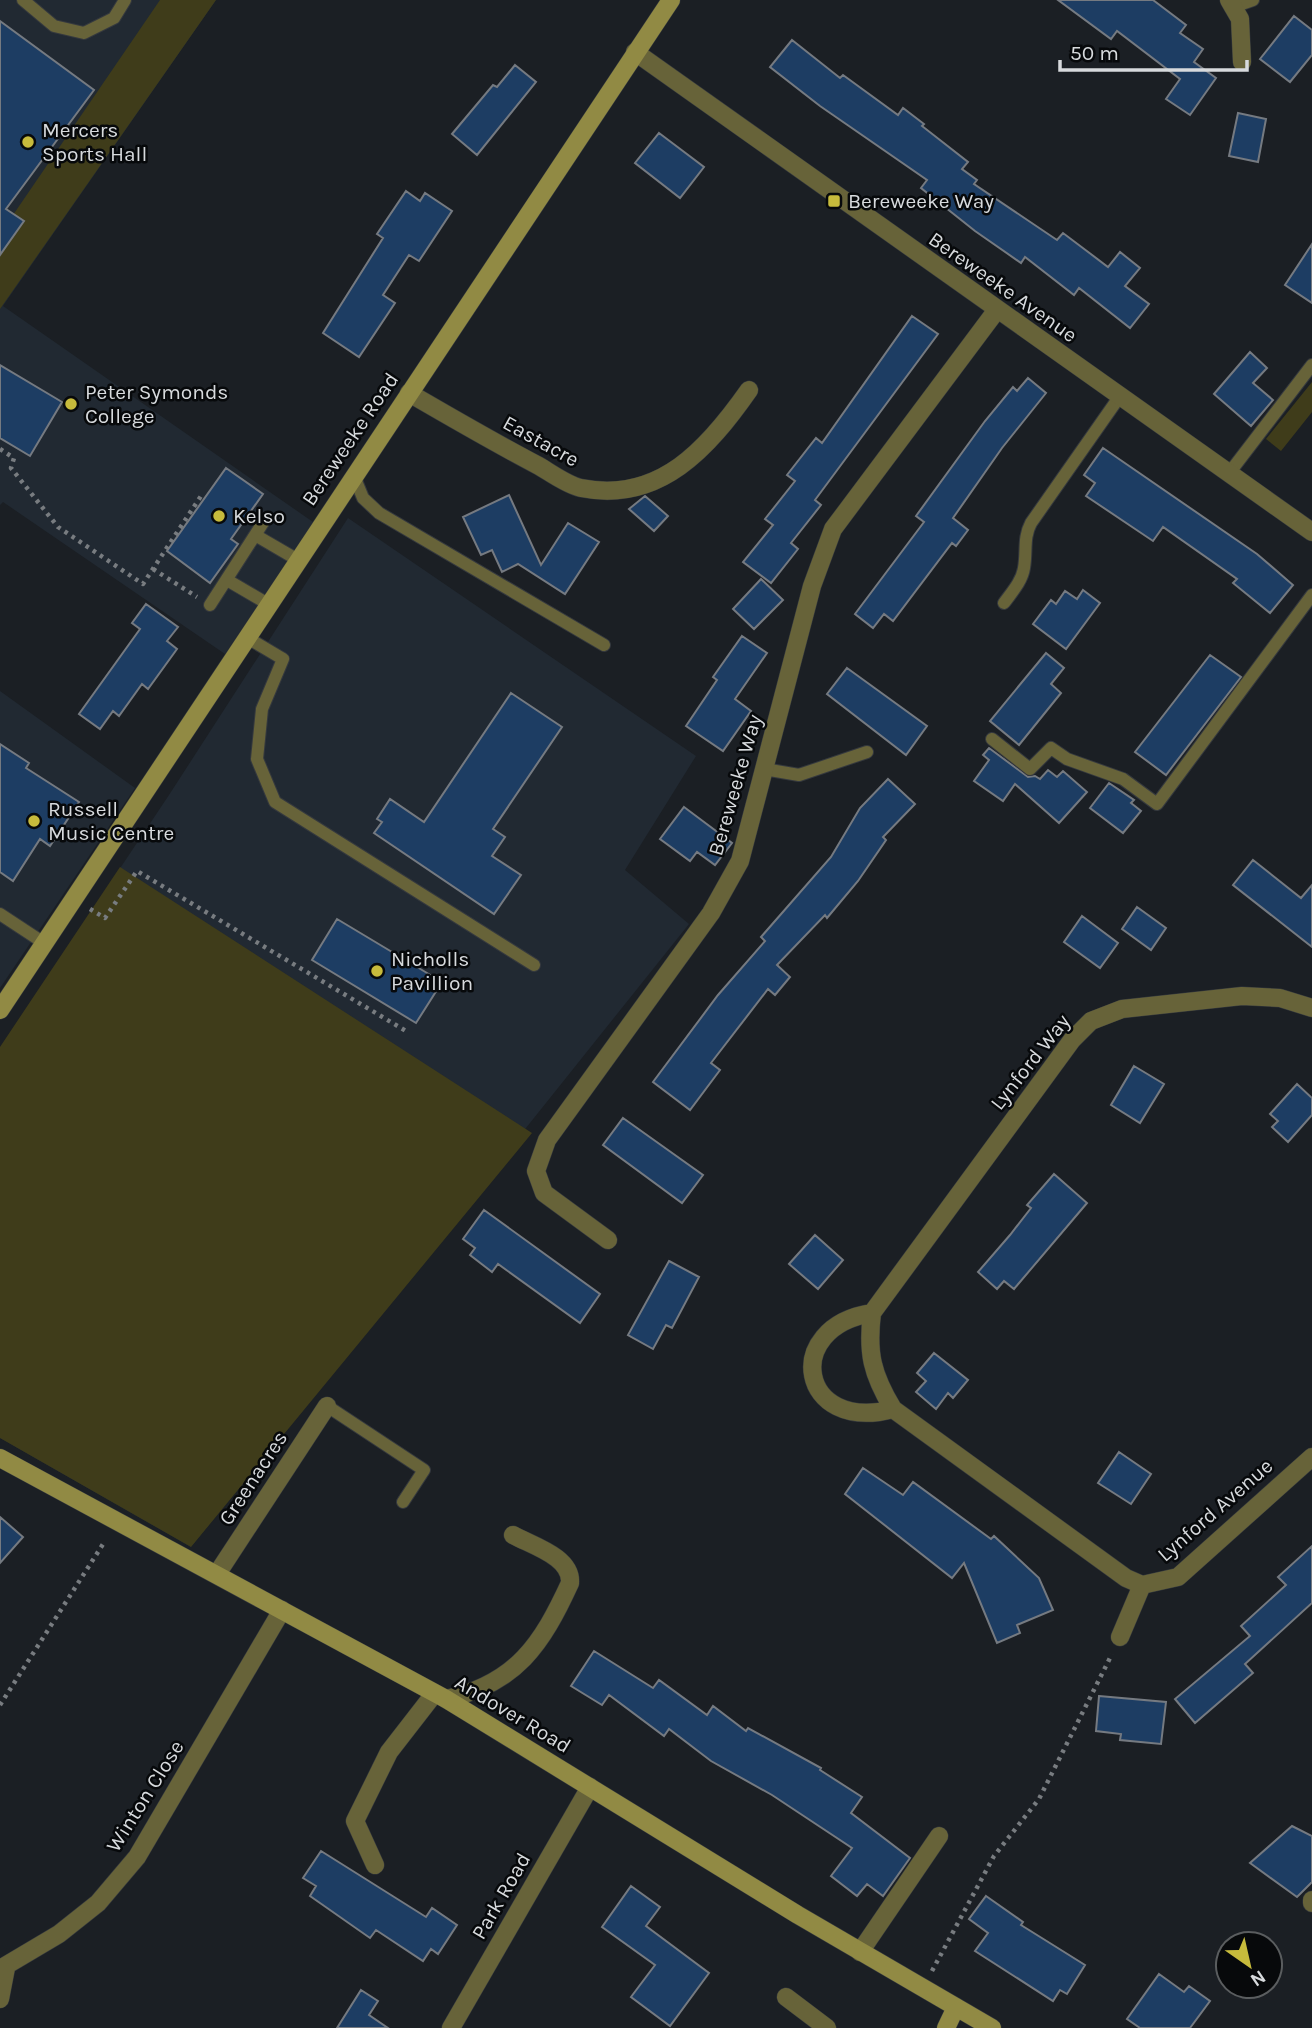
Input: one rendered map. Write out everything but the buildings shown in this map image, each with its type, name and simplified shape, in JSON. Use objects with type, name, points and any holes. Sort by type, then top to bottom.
[{"type":"main road","name":"Bereweeke Road","points":[[0,1010],[671,0]]},
{"type":"main road","name":"Andover Road","points":[[0,1458],[137,1535],[217,1574],[440,1696],[860,1952],[992,2028]]},
{"type":"main road","points":[[946,2028],[957,2007]]},
{"type":"street","points":[[1231,4],[1240,19],[1242,62]]},
{"type":"street","name":"Bereweeke Avenue","points":[[635,52],[996,311],[1230,472],[1312,533]]},
{"type":"street","name":"Bereweeke Way","points":[[608,1240],[544,1193],[536,1171],[547,1140],[711,913],[740,861],[812,586],[834,529],[996,311]]},
{"type":"street","name":"Eastacre","points":[[409,393],[579,488],[614,490],[646,483],[679,469],[722,429],[750,390]]},
{"type":"street","name":"Lynford Way","points":[[872,1313],[1072,1040],[1091,1021],[1122,1009],[1206,999],[1280,998],[1312,1008]]},
{"type":"street","points":[[893,1409],[872,1414],[851,1412],[826,1402],[817,1388],[813,1368],[815,1348],[828,1331],[842,1322],[872,1313],[870,1359],[880,1389],[893,1409],[1126,1578],[1142,1585],[1120,1637]]},
{"type":"street","name":"Greenacres","points":[[217,1574],[327,1406]]},
{"type":"street","name":"Lynford Avenue","points":[[1142,1585],[1178,1577],[1312,1457]]},
{"type":"street","points":[[376,1866],[355,1821],[389,1752],[440,1696],[467,1695],[522,1662],[546,1630],[570,1583],[571,1575],[562,1562],[513,1535]]},
{"type":"street","name":"Winton Close","points":[[0,1999],[3,1969],[59,1934],[98,1903],[137,1857],[282,1610]]},
{"type":"street","name":"Park Road","points":[[451,2028],[590,1787]]},
{"type":"street","points":[[860,1952],[939,1836]]},
{"type":"street","points":[[786,1997],[827,2028]]},
{"type":"lane","points":[[23,0],[54,26],[85,33],[114,18],[125,0]]},
{"type":"lane","points":[[1231,4],[1253,0]]},
{"type":"lane","points":[[1230,472],[1312,365]]},
{"type":"lane","points":[[1004,603],[1019,583],[1024,568],[1025,534],[1031,523],[1120,396]]},
{"type":"lane","points":[[354,475],[363,498],[379,513],[604,645]]},
{"type":"lane","points":[[210,605],[266,518]]},
{"type":"lane","points":[[255,535],[298,560]]},
{"type":"lane","points":[[227,580],[268,604]]},
{"type":"lane","points":[[992,739],[1030,769],[1051,748],[1067,759],[1123,779],[1157,804],[1312,595]]},
{"type":"lane","points":[[246,637],[283,659],[262,709],[257,759],[275,803],[534,965]]},
{"type":"lane","points":[[764,769],[799,775],[867,752]]},
{"type":"lane","points":[[0,914],[44,943]]},
{"type":"lane","points":[[327,1406],[425,1470],[403,1502]]},
{"type":"path","points":[[0,449],[14,458],[11,468],[58,527],[143,584],[201,496]]},
{"type":"path","points":[[153,569],[210,605]]},
{"type":"path","points":[[73,898],[105,918],[136,871],[406,1031]]},
{"type":"path","points":[[0,1705],[104,1541]]},
{"type":"path","points":[[932,1971],[994,1856],[1039,1799],[1120,1637]]},
{"type":"shaded area","name":"Peter Symonds College","points":[[0,0],[216,0],[3,306],[313,522],[225,654],[3,502],[0,505]]},
{"type":"shaded area","points":[[160,0],[216,0],[0,309],[0,234]]},
{"type":"shaded area","points":[[1312,382],[1312,412],[1281,451],[1266,439]]},
{"type":"shaded area","points":[[348,518],[696,756],[625,870],[689,924],[191,1547],[0,1438],[0,1048],[169,795]]},
{"type":"shaded area","points":[[0,691],[135,788],[0,988]]},
{"type":"shaded area","points":[[120,867],[532,1133],[191,1547],[0,1438],[0,1047]]},
{"type":"place","name":"Mercers Sports Hall","points":[[28,142]]},
{"type":"place","name":"Bereweeke Way","points":[[834,201]]},
{"type":"place","name":"Peter Symonds College","points":[[71,404]]},
{"type":"place","name":"Kelso","points":[[219,516]]},
{"type":"place","name":"Russell Music Centre","points":[[34,821]]},
{"type":"place","name":"Nicholls Pavillion","points":[[377,971]]}]
